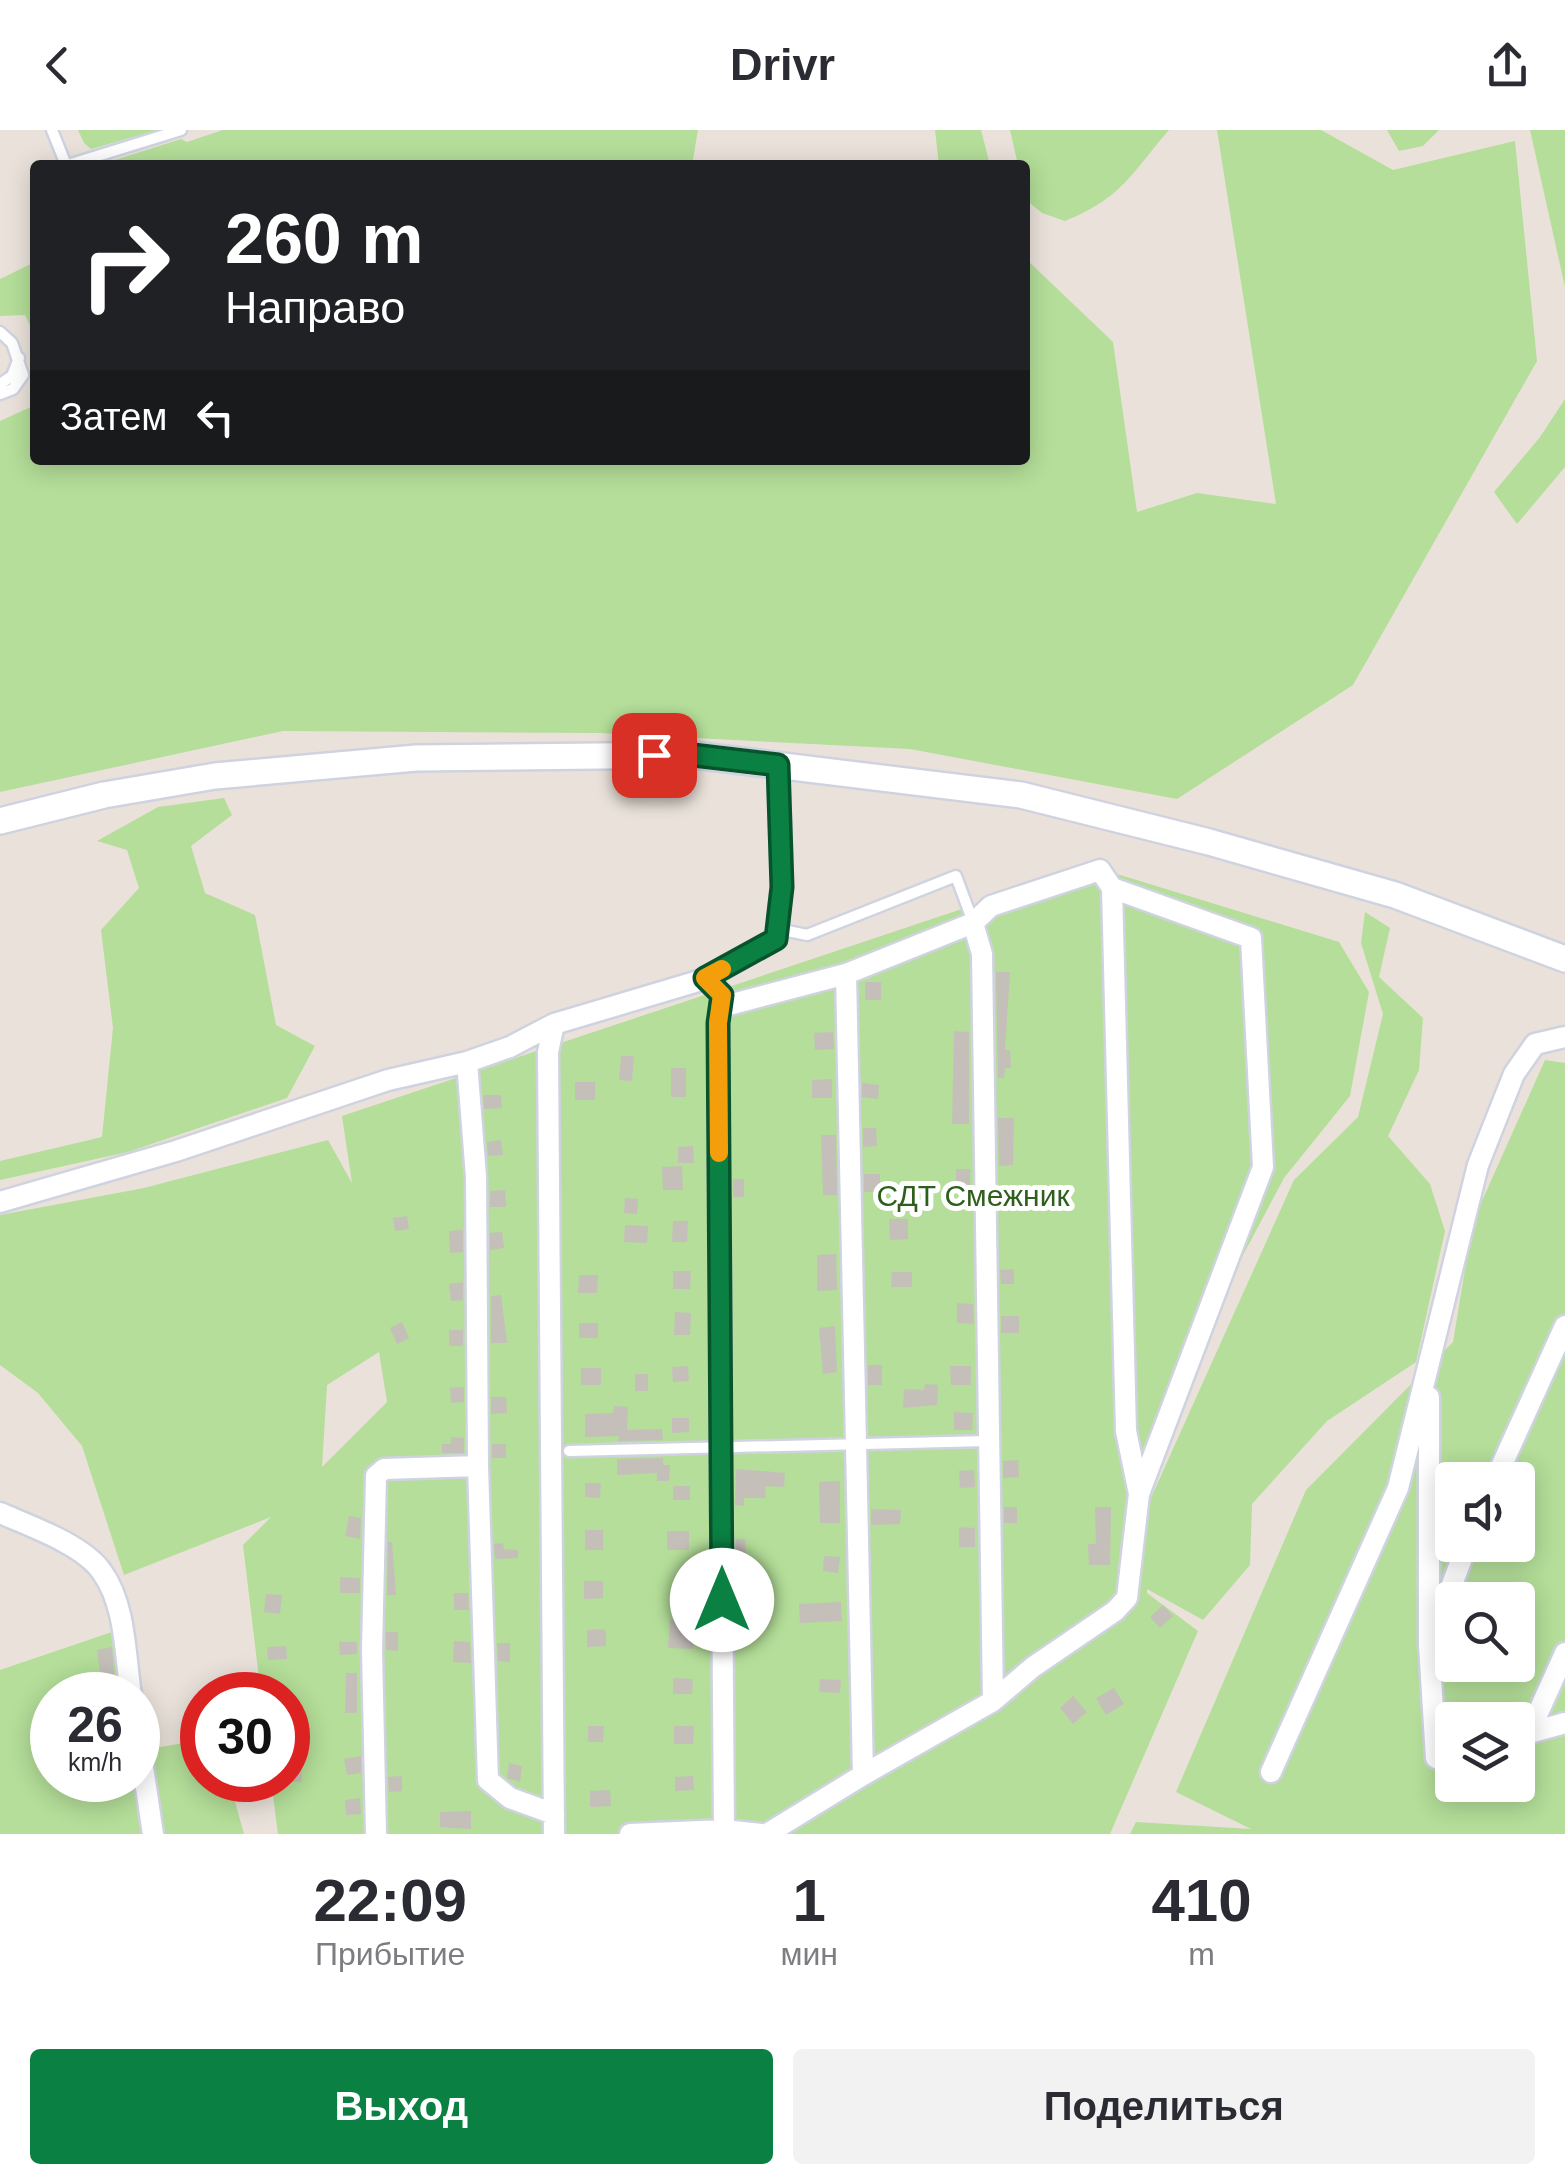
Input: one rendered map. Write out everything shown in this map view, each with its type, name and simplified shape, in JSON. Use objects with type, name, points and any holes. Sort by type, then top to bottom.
[{"type":"street","points":[[0,821],[104,795],[215,776],[416,758],[693,755],[1020,796],[1172,832],[1395,895],[1565,959]]},
{"type":"street","points":[[0,1202],[176,1150],[388,1080],[467,1062],[510,1047],[554,1024],[705,978],[776,939],[782,887],[778,765]]},
{"type":"street","points":[[721,1007],[846,974],[973,922],[991,906],[1100,870],[1112,888],[1126,1431],[1140,1494]]},
{"type":"street","points":[[630,1834],[724,1830],[764,1834],[994,1701],[1033,1667],[1128,1598],[1140,1494],[1263,1167],[1252,938],[1112,888]]},
{"type":"street","points":[[973,922],[982,954],[994,1701]]},
{"type":"street","points":[[846,974],[863,1775]]},
{"type":"street","points":[[705,978],[722,995],[724,1830]]},
{"type":"street","points":[[554,1024],[548,1052],[554,1824]]},
{"type":"street","points":[[1272,1772],[1398,1488],[1478,1165],[1514,1074],[1535,1044],[1565,1037]]},
{"type":"street","points":[[467,1062],[476,1177],[478,1466],[488,1780],[554,1824]]},
{"type":"street","points":[[1503,1462],[1565,1326]]},
{"type":"street","points":[[1429,1361],[1429,1644],[1435,1742]]},
{"type":"street","points":[[376,1834],[372,1650],[376,1476],[384,1468],[478,1466]]},
{"type":"street","points":[[0,1513],[84,1553],[103,1572],[117,1605],[128,1672]]},
{"type":"street","points":[[1429,1644],[1460,1562]]},
{"type":"street","points":[[1535,1712],[1565,1653]]},
{"type":"street","points":[[1535,1732],[1565,1723]]},
{"type":"street","points":[[148,1802],[153,1834]]},
{"type":"lane","points":[[52,130],[65,160]]},
{"type":"lane","points":[[83,160],[181,130]]},
{"type":"lane","points":[[0,332],[12,342],[23,375],[14,388],[0,394]]},
{"type":"lane","points":[[0,384],[17,368],[18,357]]},
{"type":"lane","points":[[778,929],[806,935],[956,876],[973,922]]},
{"type":"lane","points":[[569,1451],[988,1441]]},
{"type":"green space","points":[[78,130],[158,130],[91,149]]},
{"type":"green space","points":[[223,130],[698,130],[693,160],[115,160],[181,139],[187,142]]},
{"type":"green space","points":[[935,130],[981,130],[989,160],[938,160]]},
{"type":"green space","points":[[1010,130],[1169,130],[1113,194],[1065,221],[1042,213],[1030,203],[1030,160],[1017,160]]},
{"type":"green space","points":[[1217,130],[1321,130],[1393,170],[1515,141],[1537,361],[1353,685],[1177,799],[910,749],[598,733],[283,731],[0,792],[0,421],[30,407],[30,465],[1030,465],[1030,263],[1113,342],[1137,512],[1197,493],[1276,504]]},
{"type":"green space","points":[[1387,130],[1439,130],[1423,146],[1399,151]]},
{"type":"green space","points":[[1530,130],[1565,130],[1565,287]]},
{"type":"green space","points":[[30,264],[30,326],[25,315],[0,316],[0,279]]},
{"type":"green space","points":[[1565,399],[1565,467],[1517,524],[1494,492],[1540,437]]},
{"type":"green space","points":[[224,798],[232,815],[191,846],[205,893],[255,915],[276,1025],[315,1046],[287,1098],[128,1152],[0,1180],[0,1161],[102,1137],[113,1028],[101,930],[139,888],[127,850],[97,841],[158,807]]},
{"type":"green space","name":"СДТ Смежник","points":[[1091,866],[1339,942],[1369,992],[1350,1096],[1284,1178],[1242,1257],[1150,1489],[1150,1500],[1294,1180],[1358,1117],[1383,1014],[1361,943],[1365,912],[1390,928],[1379,977],[1423,1018],[1419,1070],[1388,1136],[1430,1184],[1445,1231],[1416,1362],[1327,1421],[1252,1504],[1250,1565],[1203,1620],[1147,1589],[1147,1593],[1198,1631],[1110,1834],[278,1834],[274,1802],[310,1802],[310,1672],[258,1672],[243,1545],[271,1517],[124,1575],[82,1446],[38,1393],[0,1365],[0,1215],[144,1188],[328,1140],[352,1183],[342,1116]],"holes":[[[379,1352],[387,1402],[322,1467],[327,1385]]]},
{"type":"green space","points":[[1545,1060],[1565,1063],[1565,1834],[1130,1834],[1136,1822],[1251,1829],[1176,1792],[1306,1490],[1453,1342],[1473,1221]]},
{"type":"green space","points":[[115,1631],[120,1672],[30,1672],[30,1802],[140,1802],[145,1834],[0,1834],[0,1670]]},
{"type":"green space","points":[[180,1744],[180,1802],[235,1802],[244,1834],[164,1834],[158,1802],[160,1747]]},
{"type":"building","points":[[996,972],[1010,972],[1005,1050],[1010,1050],[1011,1068],[1005,1068],[1004,1078],[998,1078]]},
{"type":"building","points":[[865,982],[881,982],[881,1000],[865,1000]]},
{"type":"building","points":[[954,1031],[969,1032],[969,1124],[952,1124]]},
{"type":"building","points":[[833,1032],[834,1049],[815,1050],[814,1033]]},
{"type":"building","points":[[621,1056],[634,1056],[632,1081],[619,1080]]},
{"type":"building","points":[[671,1068],[686,1068],[686,1097],[671,1097]]},
{"type":"building","points":[[832,1079],[832,1098],[812,1098],[812,1080]]},
{"type":"building","points":[[575,1082],[595,1082],[595,1100],[575,1100]]},
{"type":"building","points":[[862,1083],[879,1085],[878,1099],[862,1097]]},
{"type":"building","points":[[483,1095],[501,1095],[502,1108],[484,1109]]},
{"type":"building","points":[[998,1118],[1014,1118],[1013,1165],[999,1166]]},
{"type":"building","points":[[863,1128],[876,1128],[877,1146],[863,1147]]},
{"type":"building","points":[[821,1135],[836,1135],[837,1195],[823,1195]]},
{"type":"building","points":[[501,1140],[503,1155],[488,1156],[487,1142]]},
{"type":"building","points":[[693,1146],[694,1163],[678,1163],[678,1147]]},
{"type":"building","points":[[682,1166],[683,1190],[663,1190],[662,1167]]},
{"type":"building","points":[[956,1169],[970,1169],[970,1188],[956,1188]]},
{"type":"building","points":[[864,1174],[880,1174],[880,1192],[864,1192]]},
{"type":"building","points":[[733,1179],[744,1179],[744,1197],[733,1197]]},
{"type":"building","points":[[505,1190],[506,1207],[490,1207],[490,1191]]},
{"type":"building","points":[[625,1198],[638,1199],[637,1214],[624,1213]]},
{"type":"building","points":[[407,1216],[409,1229],[395,1231],[393,1218]]},
{"type":"building","points":[[889,1219],[908,1219],[908,1239],[890,1240]]},
{"type":"building","points":[[673,1221],[688,1221],[687,1242],[672,1242]]},
{"type":"building","points":[[625,1225],[648,1226],[647,1243],[624,1242]]},
{"type":"building","points":[[463,1230],[463,1252],[450,1253],[449,1231]]},
{"type":"building","points":[[502,1232],[504,1248],[490,1250],[490,1233]]},
{"type":"building","points":[[836,1254],[837,1290],[817,1291],[817,1255]]},
{"type":"building","points":[[1014,1269],[1014,1284],[1001,1284],[1000,1270]]},
{"type":"building","points":[[673,1271],[691,1271],[690,1289],[673,1289]]},
{"type":"building","points":[[892,1272],[912,1272],[912,1287],[891,1287]]},
{"type":"building","points":[[579,1275],[598,1275],[597,1293],[578,1293]]},
{"type":"building","points":[[463,1282],[463,1300],[451,1301],[449,1284]]},
{"type":"building","points":[[501,1295],[507,1343],[491,1343],[491,1296]]},
{"type":"building","points":[[957,1303],[973,1304],[974,1324],[957,1323]]},
{"type":"building","points":[[675,1312],[691,1313],[690,1335],[674,1335]]},
{"type":"building","points":[[1001,1316],[1019,1316],[1019,1333],[1001,1333]]},
{"type":"building","points":[[402,1322],[409,1338],[397,1344],[390,1328]]},
{"type":"building","points":[[579,1323],[598,1323],[598,1338],[579,1338]]},
{"type":"building","points":[[835,1326],[837,1372],[823,1374],[819,1328]]},
{"type":"building","points":[[449,1330],[463,1330],[463,1346],[449,1346]]},
{"type":"building","points":[[868,1365],[882,1365],[882,1385],[868,1385]]},
{"type":"building","points":[[688,1366],[689,1381],[673,1382],[672,1367]]},
{"type":"building","points":[[950,1366],[971,1366],[971,1385],[951,1385]]},
{"type":"building","points":[[581,1368],[601,1368],[601,1385],[581,1385]]},
{"type":"building","points":[[635,1374],[648,1374],[648,1391],[635,1391]]},
{"type":"building","points":[[925,1384],[938,1385],[937,1405],[903,1408],[904,1389],[924,1390]]},
{"type":"building","points":[[464,1387],[464,1402],[451,1403],[450,1388]]},
{"type":"building","points":[[491,1397],[506,1397],[507,1413],[491,1414]]},
{"type":"building","points":[[614,1406],[628,1407],[627,1430],[662,1429],[663,1440],[585,1437],[585,1414],[613,1413]]},
{"type":"building","points":[[954,1412],[973,1413],[972,1430],[954,1430]]},
{"type":"building","points":[[672,1418],[689,1418],[689,1432],[672,1433]]},
{"type":"building","points":[[451,1437],[464,1438],[464,1453],[442,1453],[442,1444],[451,1444]]},
{"type":"building","points":[[492,1444],[506,1444],[506,1458],[492,1458]]},
{"type":"building","points":[[663,1458],[663,1465],[670,1465],[669,1481],[657,1481],[657,1473],[617,1475],[617,1459]]},
{"type":"building","points":[[1018,1460],[1019,1477],[1003,1478],[1003,1461]]},
{"type":"building","points":[[736,1469],[785,1473],[784,1487],[765,1486],[766,1498],[744,1498],[744,1506],[735,1505]]},
{"type":"building","points":[[974,1470],[975,1487],[960,1488],[959,1471]]},
{"type":"building","points":[[840,1481],[840,1523],[820,1523],[819,1482]]},
{"type":"building","points":[[585,1483],[601,1483],[600,1498],[585,1497]]},
{"type":"building","points":[[673,1486],[690,1486],[690,1500],[673,1500]]},
{"type":"building","points":[[1004,1507],[1017,1507],[1017,1523],[1004,1523]]},
{"type":"building","points":[[1095,1507],[1111,1507],[1110,1565],[1089,1565],[1088,1544],[1096,1544]]},
{"type":"building","points":[[871,1509],[901,1510],[900,1524],[871,1525]]},
{"type":"building","points":[[349,1516],[361,1518],[360,1539],[345,1536]]},
{"type":"building","points":[[959,1527],[975,1528],[975,1547],[959,1547]]},
{"type":"building","points":[[585,1530],[603,1530],[603,1550],[585,1550]]},
{"type":"building","points":[[667,1531],[689,1531],[689,1550],[667,1550]]},
{"type":"building","points":[[736,1539],[745,1539],[748,1605],[743,1605],[742,1638],[736,1638]]},
{"type":"building","points":[[388,1542],[392,1542],[396,1595],[387,1595]]},
{"type":"building","points":[[503,1543],[504,1549],[518,1550],[518,1558],[495,1559],[494,1544]]},
{"type":"building","points":[[824,1556],[840,1557],[838,1573],[823,1571]]},
{"type":"building","points":[[340,1577],[360,1578],[360,1593],[340,1593]]},
{"type":"building","points":[[584,1581],[603,1581],[603,1598],[584,1599]]},
{"type":"building","points":[[454,1593],[468,1593],[469,1610],[454,1610]]},
{"type":"building","points":[[266,1594],[282,1595],[280,1614],[264,1612]]},
{"type":"building","points":[[841,1602],[842,1621],[800,1623],[799,1604]]},
{"type":"building","points":[[1163,1605],[1173,1616],[1160,1628],[1150,1617]]},
{"type":"building","points":[[670,1619],[694,1620],[693,1649],[668,1648]]},
{"type":"building","points":[[603,1629],[606,1646],[587,1647],[587,1630]]},
{"type":"building","points":[[386,1632],[398,1632],[398,1651],[386,1650]]},
{"type":"building","points":[[454,1641],[470,1642],[471,1663],[453,1662]]},
{"type":"building","points":[[339,1642],[357,1642],[357,1654],[340,1655]]},
{"type":"building","points":[[497,1643],[510,1643],[510,1662],[498,1661]]},
{"type":"building","points":[[286,1646],[287,1659],[268,1660],[267,1647]]},
{"type":"building","points":[[112,1647],[114,1672],[100,1672],[97,1650]]},
{"type":"building","points":[[346,1673],[357,1673],[357,1713],[345,1713]]},
{"type":"building","points":[[673,1678],[693,1679],[692,1694],[673,1694]]},
{"type":"building","points":[[820,1679],[841,1680],[840,1693],[819,1692]]},
{"type":"building","points":[[1114,1688],[1124,1704],[1106,1715],[1096,1698]]},
{"type":"building","points":[[1073,1696],[1087,1712],[1073,1724],[1060,1708]]},
{"type":"building","points":[[588,1726],[604,1726],[603,1742],[588,1742]]},
{"type":"building","points":[[674,1726],[694,1726],[693,1744],[674,1744]]},
{"type":"building","points":[[361,1756],[361,1773],[347,1775],[344,1759]]},
{"type":"building","points":[[509,1763],[522,1766],[520,1782],[507,1778]]},
{"type":"building","points":[[402,1776],[402,1791],[389,1792],[388,1777]]},
{"type":"building","points":[[693,1776],[694,1790],[675,1791],[675,1777]]},
{"type":"building","points":[[610,1790],[611,1806],[590,1807],[590,1791]]},
{"type":"building","points":[[360,1798],[361,1814],[346,1815],[345,1800]]},
{"type":"building","points":[[471,1811],[471,1829],[440,1827],[440,1812]]},
{"type":"slow traffic","points":[[719,1153],[718,1023],[722,995],[705,978],[722,969]]},
{"type":"route","points":[[654,755],[693,755],[778,765],[782,887],[776,939],[705,978],[722,995],[718,1023],[722,1600]]}]
